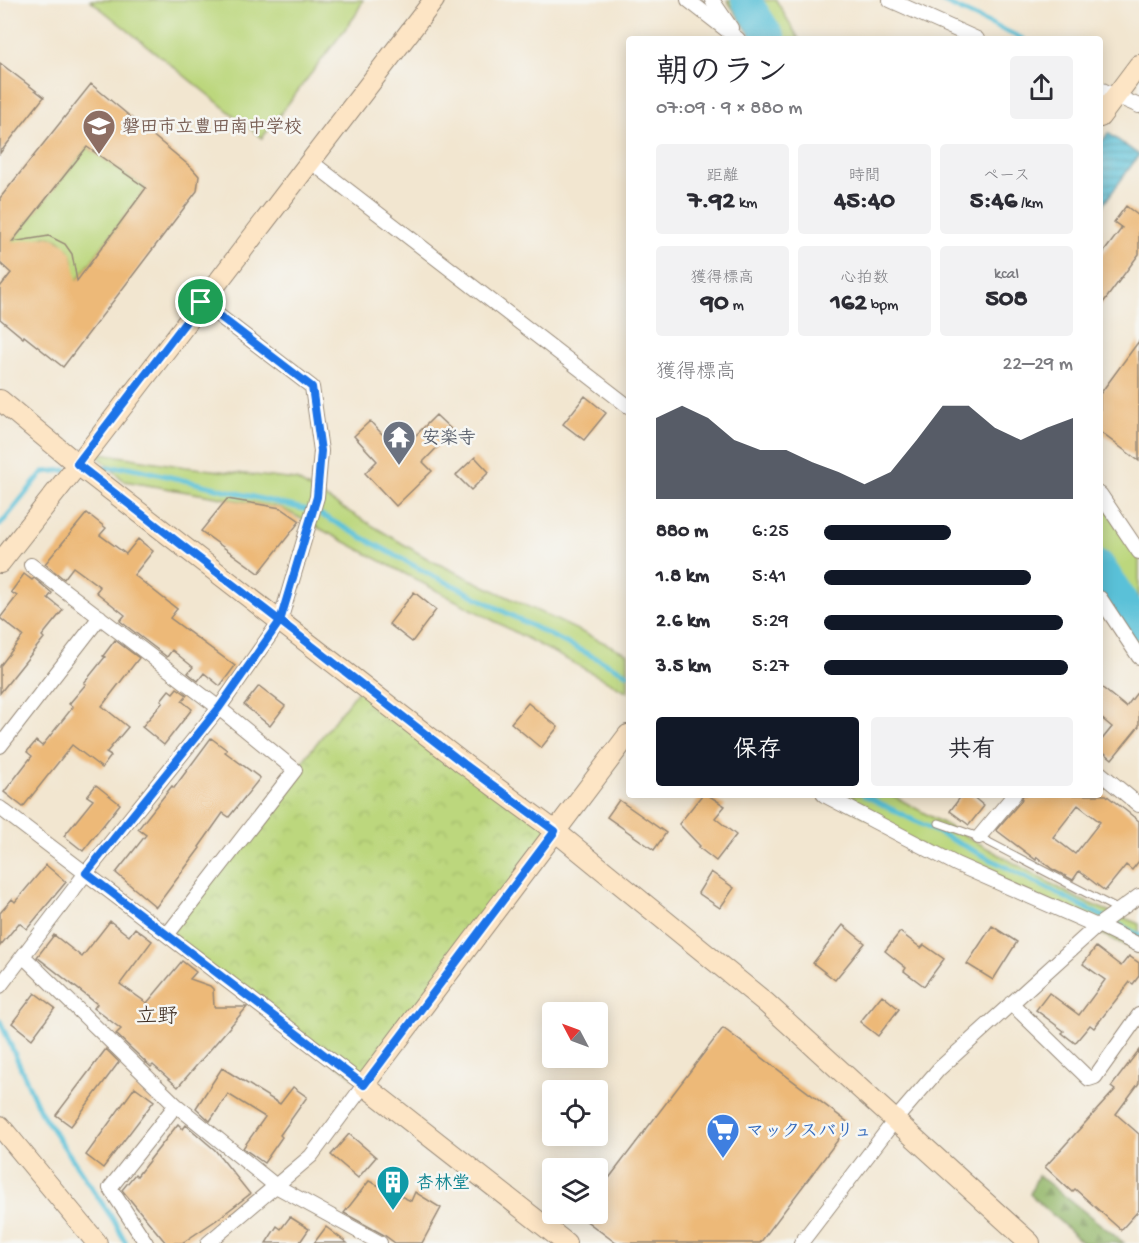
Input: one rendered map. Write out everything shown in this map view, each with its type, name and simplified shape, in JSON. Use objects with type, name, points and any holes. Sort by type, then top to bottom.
[{"type":"street","points":[[0,563],[434,0]]},
{"type":"street","points":[[688,0],[734,36]]},
{"type":"street","points":[[712,0],[736,36]]},
{"type":"street","points":[[890,0],[970,36]]},
{"type":"street","points":[[1103,108],[1108,92],[1139,65]]},
{"type":"street","points":[[1108,92],[1139,106]]},
{"type":"street","points":[[310,161],[626,404]]},
{"type":"street","points":[[0,986],[86,873],[219,708],[280,621],[317,497],[321,451],[312,387],[201,302]]},
{"type":"street","points":[[0,400],[77,464],[464,764],[555,831],[765,1002],[1030,1243]]},
{"type":"street","points":[[1103,498],[1139,552]]},
{"type":"street","points":[[31,565],[219,708],[295,770],[167,935]]},
{"type":"street","points":[[1103,603],[1139,657]]},
{"type":"street","points":[[0,746],[100,617]]},
{"type":"street","points":[[208,1243],[311,1156],[626,738]]},
{"type":"street","points":[[1103,776],[1139,806]]},
{"type":"street","points":[[830,798],[956,864],[1139,945]]},
{"type":"street","points":[[979,837],[1012,798]]},
{"type":"street","points":[[0,808],[364,1085],[558,1241]]},
{"type":"street","points":[[801,1243],[895,1120],[939,1069],[1097,925],[1139,896]]},
{"type":"street","points":[[23,956],[176,1105],[276,1185],[380,1243]]},
{"type":"street","points":[[1011,1004],[1089,1079],[1095,1077],[1137,1023]]},
{"type":"street","points":[[146,1243],[110,1188],[176,1105]]},
{"type":"street","points":[[0,1126],[97,1243]]},
{"type":"lane","points":[[939,823],[979,837],[1118,911]]},
{"type":"green space","points":[[90,0],[363,0],[355,16],[262,138]]},
{"type":"green space","points":[[727,0],[776,0],[797,36],[751,36]]},
{"type":"green space","points":[[87,147],[146,188],[70,290],[73,272],[72,256],[70,251],[57,239],[42,237],[34,241],[23,252],[11,243]]},
{"type":"green space","points":[[94,452],[186,467],[296,480],[430,560],[626,653],[626,691],[281,508],[124,481]]},
{"type":"green space","points":[[1103,500],[1139,554],[1139,657],[1103,603]]},
{"type":"green space","points":[[362,685],[555,831],[364,1085],[167,935]]},
{"type":"green space","points":[[830,798],[897,798],[1079,899],[1139,924],[1139,952],[956,864]]},
{"type":"green space","points":[[1038,1175],[1124,1243],[1083,1243],[1030,1194]]},
{"type":"water","points":[[1108,133],[1139,155],[1103,205],[1103,140]]},
{"type":"building","points":[[0,63],[44,97],[0,153]]},
{"type":"building","points":[[91,84],[199,176],[197,191],[63,367],[0,319],[0,287],[11,273],[0,263],[0,198]],"holes":[[[87,147],[146,188],[77,281],[72,254],[65,244],[49,236],[12,242]]]},
{"type":"building","points":[[1126,206],[1139,216],[1139,254],[1103,303],[1103,253],[1122,228],[1114,222]]},
{"type":"building","points":[[1139,341],[1139,461],[1103,434],[1103,390]]},
{"type":"building","points":[[585,396],[606,413],[584,440],[563,424]]},
{"type":"building","name":"安楽寺","points":[[436,415],[453,431],[423,462],[432,471],[396,506],[365,473],[377,461],[354,436],[370,421],[395,448],[403,441],[406,445]]},
{"type":"building","points":[[475,457],[489,472],[471,490],[456,475]]},
{"type":"building","points":[[227,499],[281,508],[300,521],[259,573],[201,531]]},
{"type":"building","points":[[87,513],[106,528],[100,535],[126,554],[138,539],[153,551],[134,575],[177,609],[170,618],[235,666],[220,686],[204,673],[198,681],[188,673],[193,667],[172,650],[167,657],[120,621],[125,615],[96,592],[100,587],[73,567],[64,579],[45,564]]},
{"type":"building","points":[[24,574],[32,580],[34,578],[52,593],[48,598],[63,610],[0,693],[0,666],[23,636],[0,618],[17,596],[11,592]]},
{"type":"building","points":[[414,592],[436,610],[412,642],[389,624]]},
{"type":"building","points":[[115,640],[139,658],[102,706],[128,727],[106,753],[111,756],[102,768],[72,745],[23,807],[4,792],[32,756],[27,752],[36,741],[42,746],[73,707],[69,704],[86,684],[84,683],[105,657],[103,656]]},
{"type":"building","points":[[259,686],[285,706],[270,726],[244,705]]},
{"type":"building","points":[[177,688],[187,695],[182,701],[192,709],[164,745],[142,727],[163,702],[161,700],[169,690],[173,693]]},
{"type":"building","points":[[1103,688],[1126,707],[1139,690],[1139,726],[1112,759],[1103,752],[1103,738],[1112,727],[1103,720]]},
{"type":"building","points":[[528,703],[558,727],[541,748],[511,723]]},
{"type":"building","points":[[211,738],[227,750],[225,752],[260,778],[229,817],[223,813],[156,907],[116,873],[146,835],[138,829],[172,786],[174,788]]},
{"type":"building","points":[[96,785],[120,804],[83,851],[64,836],[93,800],[87,796]]},
{"type":"building","points":[[1103,795],[1106,795],[1139,821],[1139,861],[1132,870],[1126,865],[1105,891],[1079,871],[1073,880],[1052,869],[996,830],[1022,798],[1103,798]],"holes":[[[1078,805],[1100,822],[1075,854],[1053,837]]]},
{"type":"building","points":[[700,798],[713,798],[725,806],[715,818],[736,835],[716,861],[698,847],[700,846],[679,824]]},
{"type":"building","points":[[960,798],[975,798],[984,806],[969,825],[950,811]]},
{"type":"building","points":[[619,800],[666,833],[654,850],[607,817]]},
{"type":"building","points":[[46,865],[66,882],[27,929],[19,923],[0,946],[0,913],[12,899],[15,902]]},
{"type":"building","points":[[711,872],[734,888],[720,908],[698,893]]},
{"type":"building","points":[[110,921],[129,936],[135,928],[152,941],[120,984],[147,1003],[182,961],[196,972],[190,979],[213,989],[214,1007],[247,1007],[178,1087],[153,1065],[151,1067],[116,1034],[121,1029],[94,1008],[97,1004],[37,957],[54,935],[82,957]]},
{"type":"building","points":[[843,925],[865,943],[835,980],[813,963]]},
{"type":"building","points":[[992,926],[1017,942],[993,980],[967,964]]},
{"type":"building","points":[[900,932],[921,948],[924,945],[944,959],[924,986],[904,971],[906,968],[885,951]]},
{"type":"building","points":[[1096,947],[1121,966],[1129,956],[1139,963],[1139,976],[1133,984],[1130,982],[1094,1028],[1090,1025],[1075,1043],[1062,1033],[1064,1031],[1036,1010],[1049,993],[1079,1015],[1105,980],[1083,964]]},
{"type":"building","points":[[35,993],[55,1008],[32,1039],[12,1023]]},
{"type":"building","points":[[882,995],[899,1009],[878,1036],[860,1022]]},
{"type":"building","name":"マックスバリュ","points":[[723,1028],[850,1124],[760,1243],[616,1243],[590,1224],[608,1224],[608,1180]]},
{"type":"building","points":[[106,1049],[119,1062],[71,1126],[56,1115]]},
{"type":"building","points":[[1139,1050],[1139,1083],[1116,1114],[1139,1134],[1139,1210],[1121,1230],[1075,1189],[1072,1192],[1045,1167],[1115,1090],[1111,1087]]},
{"type":"building","points":[[222,1068],[280,1104],[293,1087],[307,1097],[280,1135],[282,1137],[264,1163],[243,1148],[265,1117],[228,1094],[210,1121],[196,1108]]},
{"type":"building","points":[[135,1087],[154,1101],[103,1168],[86,1155]]},
{"type":"building","points":[[178,1124],[183,1129],[186,1125],[215,1150],[250,1194],[182,1243],[166,1243],[122,1190],[135,1174],[137,1176]]},
{"type":"building","points":[[349,1134],[376,1157],[358,1178],[331,1155]]},
{"type":"building","name":"杏林堂","points":[[369,1181],[411,1201],[415,1192],[441,1208],[422,1243],[395,1243],[344,1213]]},
{"type":"building","points":[[290,1217],[309,1229],[300,1242],[302,1243],[266,1243],[277,1226],[281,1229]]},
{"type":"building","points":[[326,1227],[347,1243],[314,1243]]},
{"type":"waterway","points":[[746,0],[769,36]]},
{"type":"waterway","points":[[939,0],[1017,36]]},
{"type":"waterway","points":[[93,469],[129,467],[316,512],[431,575],[626,673]]},
{"type":"waterway","points":[[0,525],[43,472],[66,470]]},
{"type":"waterway","points":[[1103,571],[1139,625]]},
{"type":"waterway","points":[[870,798],[1139,935]]},
{"type":"waterway","points":[[0,1021],[40,1111],[114,1221],[126,1243]]},
{"type":"place","name":"磐田市立豊田南中学校","points":[[99,155]]},
{"type":"place","name":"安楽寺","points":[[399,466]]},
{"type":"place","name":"マックスバリュ","points":[[723,1159]]},
{"type":"place","name":"杏林堂","points":[[393,1211]]},
{"type":"district","name":"立野","points":[[157,1015]]},
{"type":"route","points":[[201,302],[98,440],[77,464],[280,621],[219,708],[86,873],[364,1085],[555,831],[464,764],[280,621],[317,497],[321,451],[312,387],[201,302]]}]
